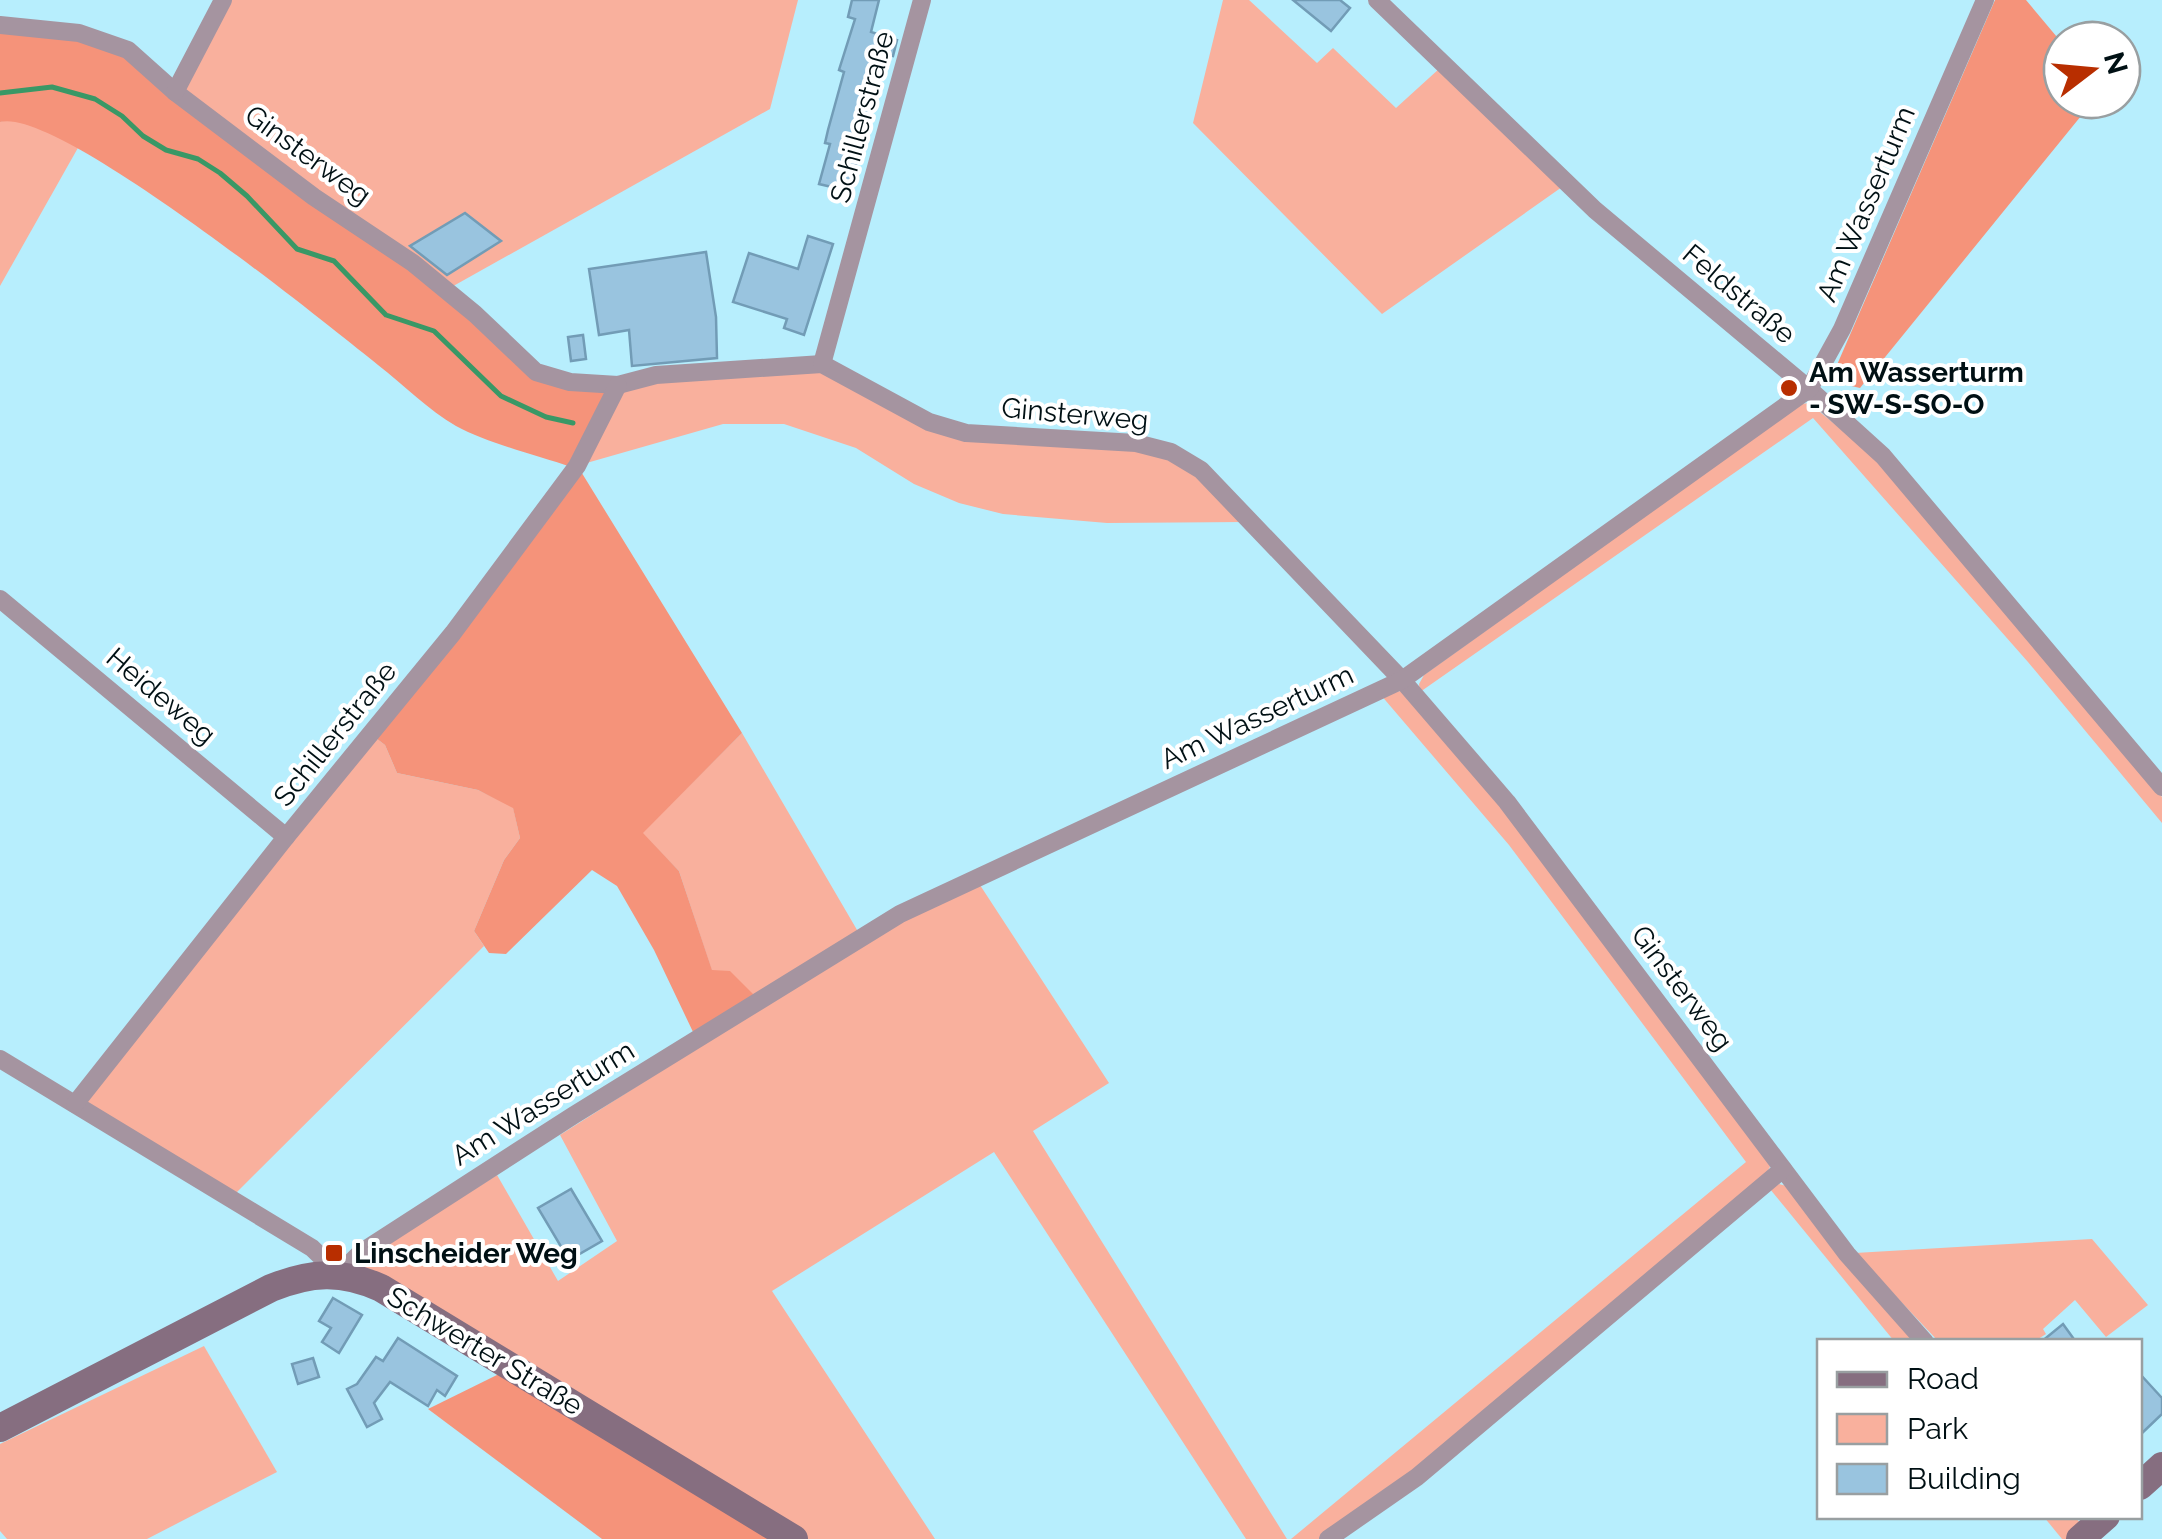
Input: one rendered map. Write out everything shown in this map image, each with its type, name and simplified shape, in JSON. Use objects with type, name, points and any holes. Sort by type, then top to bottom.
[{"type":"main road","name":"Schwerter Straße","points":[[0,1428],[271,1288],[313,1275],[339,1274],[381,1288],[794,1539]]},
{"type":"main road","points":[[2142,1484],[2162,1466]]},
{"type":"street","points":[[175,92],[222,0]]},
{"type":"street","name":"Schillerstraße","points":[[822,364],[922,0]]},
{"type":"street","name":"Feldstraße","points":[[1377,0],[1596,210],[1883,456],[2162,786]]},
{"type":"street","name":"Am Wasserturm","points":[[339,1274],[360,1253],[541,1136],[900,914],[1402,680],[1809,389],[1842,329],[1985,0]]},
{"type":"street","name":"Ginsterweg","points":[[0,25],[79,33],[128,50],[175,92],[314,197],[413,263],[536,372],[570,382],[618,385],[656,375],[822,364],[929,422],[966,433],[1136,444],[1171,452],[1202,470],[1402,680],[1507,802],[1846,1254],[1922,1339]]},
{"type":"street","name":"Schillerstraße","points":[[75,1104],[286,836],[453,633],[577,466],[618,385]]},
{"type":"street","name":"Heideweg","points":[[0,599],[286,836]]},
{"type":"street","points":[[0,1059],[312,1248],[339,1274]]},
{"type":"street","points":[[1328,1539],[1417,1476],[1782,1169]]},
{"type":"green space","points":[[226,0],[798,0],[770,109],[448,289],[180,91]]},
{"type":"green space","points":[[1223,0],[1249,0],[1317,63],[1333,48],[1396,108],[1440,68],[1562,187],[1382,314],[1193,123]]},
{"type":"green space","points":[[12,118],[79,146],[0,286],[0,122]]},
{"type":"green space","points":[[823,370],[928,426],[1157,453],[1200,476],[1245,522],[1107,523],[1003,514],[959,503],[914,484],[856,448],[784,424],[723,424],[583,464],[622,387],[658,378]]},
{"type":"green space","points":[[1809,403],[1880,461],[2162,797],[2162,823],[2028,662],[1813,418],[1420,692],[1424,675],[1801,404]]},
{"type":"green space","points":[[1401,691],[1501,803],[1767,1154],[1770,1167],[1763,1178],[1413,1474],[1323,1539],[1291,1539],[1746,1162],[1509,845],[1380,694]]},
{"type":"green space","points":[[742,733],[860,935],[756,997],[712,971],[679,871],[642,833]]},
{"type":"green space","points":[[372,735],[385,745],[397,773],[478,790],[513,807],[520,838],[504,860],[474,931],[484,946],[233,1196],[83,1104]]},
{"type":"green space","points":[[978,882],[1109,1083],[1033,1131],[1287,1539],[1246,1539],[994,1152],[772,1291],[935,1539],[805,1539],[354,1265],[497,1175],[558,1281],[617,1241],[560,1135],[902,918]]},
{"type":"green space","points":[[1779,1184],[1790,1187],[1915,1339],[1892,1339],[1770,1189]]},
{"type":"green space","points":[[2092,1239],[2148,1305],[2106,1337],[2075,1300],[2043,1329],[2046,1334],[2038,1339],[1936,1339],[1855,1253]]},
{"type":"green space","points":[[204,1346],[277,1472],[147,1539],[7,1539],[0,1531],[0,1444]]},
{"type":"green space","points":[[2046,1519],[2077,1519],[2083,1526],[2068,1539],[2062,1539]]},
{"type":"shaded area","points":[[1995,0],[2026,0],[2043,20],[2042,120],[2078,120],[1860,388],[1830,381]]},
{"type":"shaded area","points":[[0,30],[77,39],[125,55],[410,265],[534,375],[610,389],[571,467],[456,426],[249,265],[130,180],[30,126],[0,122]]},
{"type":"shaded area","points":[[580,470],[742,733],[643,833],[679,871],[712,970],[730,971],[756,997],[694,1034],[654,950],[617,886],[592,870],[506,954],[489,953],[474,931],[504,860],[520,838],[513,808],[478,790],[397,773],[385,745],[372,735]]},
{"type":"shaded area","points":[[503,1372],[779,1539],[602,1539],[428,1409]]},
{"type":"building","points":[[852,0],[879,0],[871,32],[897,40],[893,56],[877,52],[864,99],[873,101],[849,191],[819,184],[830,144],[825,143],[844,72],[839,70],[855,19],[848,17]]},
{"type":"building","points":[[1293,0],[1340,0],[1350,8],[1331,31]]},
{"type":"building","points":[[465,213],[501,241],[447,275],[410,246]]},
{"type":"building","points":[[808,236],[833,244],[804,335],[784,328],[787,319],[733,302],[749,253],[798,269]]},
{"type":"building","points":[[706,252],[716,317],[717,358],[632,366],[629,330],[599,335],[589,269]]},
{"type":"building","points":[[583,335],[586,359],[571,361],[568,337]]},
{"type":"building","points":[[571,1189],[602,1241],[569,1260],[538,1208]]},
{"type":"building","points":[[333,1298],[362,1315],[339,1353],[322,1342],[331,1328],[319,1321]]},
{"type":"building","points":[[2063,1324],[2074,1339],[2045,1339]]},
{"type":"building","points":[[398,1338],[457,1376],[445,1396],[437,1390],[428,1406],[390,1382],[374,1403],[382,1419],[367,1427],[347,1389],[357,1384],[376,1357],[383,1361]]},
{"type":"building","points":[[313,1358],[319,1377],[298,1384],[292,1364]]},
{"type":"building","points":[[2142,1376],[2162,1398],[2162,1414],[2142,1433]]},
{"type":"waterway","points":[[0,93],[52,87],[95,99],[166,150],[198,159],[220,173],[297,249],[334,261],[386,315],[434,331],[501,396],[546,417],[573,423]]},
{"type":"place","name":"Am Wasserturm - SW-S-SO-O","points":[[1789,388]]},
{"type":"place","name":"Linscheider Weg","points":[[334,1253]]}]
